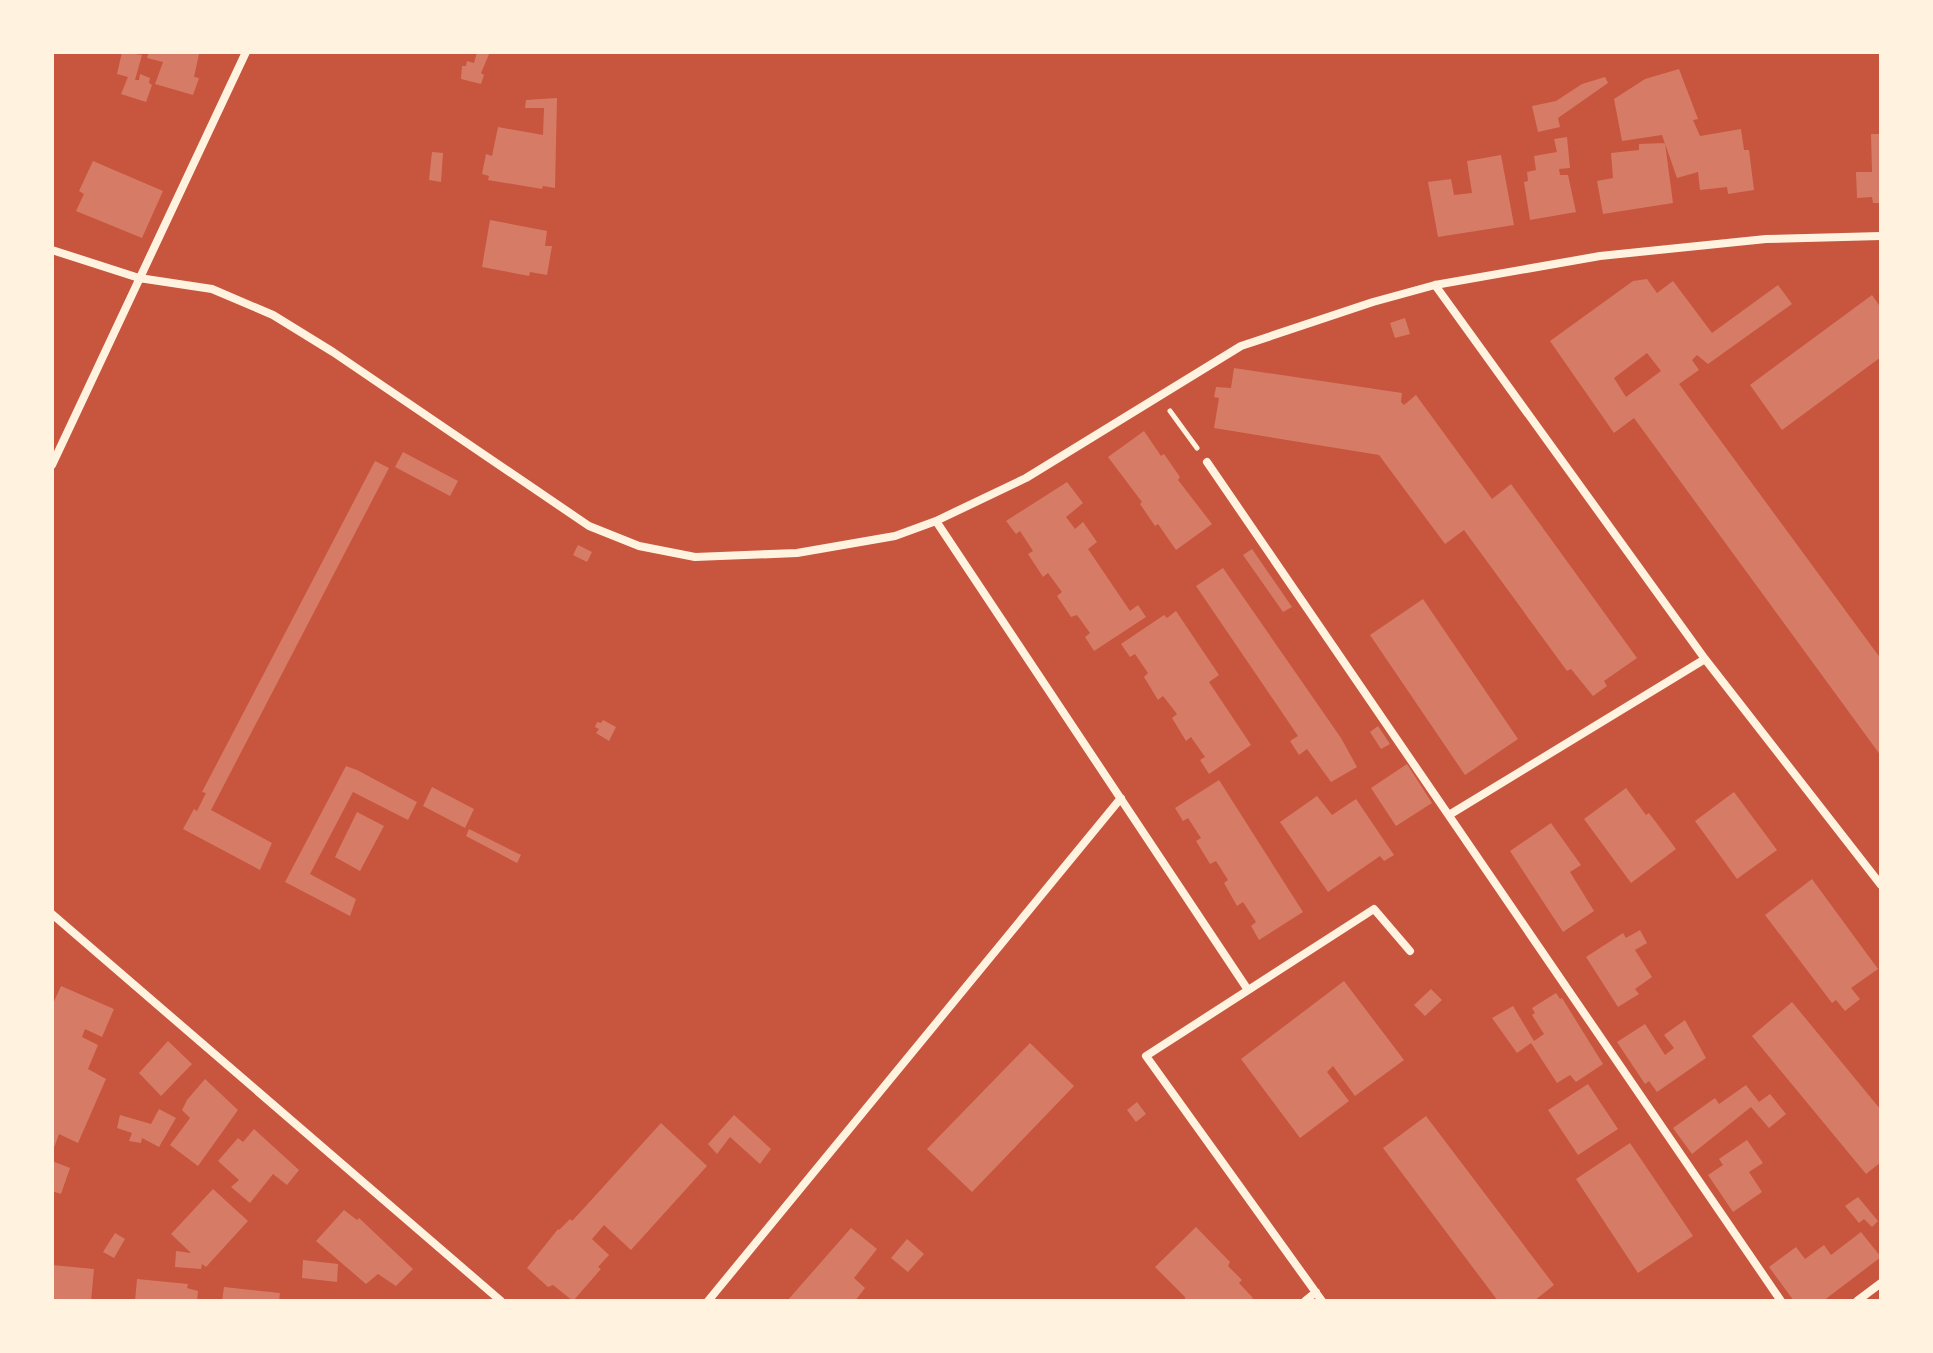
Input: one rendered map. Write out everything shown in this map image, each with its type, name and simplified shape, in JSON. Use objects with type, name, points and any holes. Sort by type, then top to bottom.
[{"type":"street","points":[[52,465],[246,52]]},
{"type":"street","points":[[52,250],[139,278],[212,289],[273,315],[333,352],[589,526],[639,546],[695,557],[797,553],[895,536],[936,521],[1026,478],[1241,346],[1435,285],[1600,256],[1766,239],[1881,236]]},
{"type":"street","points":[[1435,285],[1705,659],[1881,885]]},
{"type":"street","points":[[1207,462],[1781,1301]]},
{"type":"street","points":[[936,521],[1248,990]]},
{"type":"street","points":[[1449,815],[1705,659]]},
{"type":"street","points":[[708,1301],[1121,798]]},
{"type":"street","points":[[1322,1301],[1146,1056],[1374,909],[1410,951]]},
{"type":"street","points":[[52,914],[501,1301]]},
{"type":"street","points":[[1857,1301],[1881,1283]]},
{"type":"street","points":[[1305,1301],[1316,1292]]},
{"type":"path","points":[[1159,395],[1207,462]]},
{"type":"building","points":[[122,52],[142,55],[135,80],[139,80],[140,74],[150,78],[152,85],[146,102],[121,94],[128,77],[117,74]]},
{"type":"building","points":[[149,52],[199,54],[194,77],[199,78],[193,95],[155,84],[163,62],[147,58]]},
{"type":"building","points":[[477,52],[490,52],[481,73],[484,75],[481,84],[461,79],[462,66],[466,66],[467,61],[474,63]]},
{"type":"building","points":[[1679,69],[1698,119],[1693,120],[1700,136],[1741,129],[1744,150],[1749,150],[1754,190],[1728,194],[1727,187],[1700,190],[1698,172],[1677,178],[1662,135],[1622,141],[1614,99],[1645,79]]},
{"type":"building","points":[[1605,77],[1608,83],[1558,118],[1560,127],[1538,132],[1532,106],[1556,101],[1582,84]]},
{"type":"building","points":[[557,98],[555,188],[543,186],[542,189],[488,180],[489,176],[482,174],[486,154],[492,156],[498,127],[543,135],[544,108],[525,108],[526,100]]},
{"type":"building","points":[[1871,134],[1881,134],[1881,203],[1873,203],[1872,197],[1857,198],[1856,172],[1872,172]]},
{"type":"building","points":[[1567,137],[1570,168],[1559,169],[1560,175],[1568,175],[1576,212],[1530,220],[1524,182],[1528,181],[1527,172],[1536,170],[1534,156],[1557,152],[1554,139]]},
{"type":"building","points":[[1665,143],[1673,203],[1603,214],[1597,181],[1613,178],[1611,153],[1639,150],[1639,144]]},
{"type":"building","points":[[432,152],[443,153],[441,182],[429,180]]},
{"type":"building","points":[[1501,155],[1514,225],[1438,237],[1428,182],[1451,179],[1454,195],[1472,193],[1467,161]]},
{"type":"building","points":[[93,161],[163,191],[142,238],[76,211],[84,194],[79,191]]},
{"type":"building","points":[[490,220],[547,231],[545,246],[552,246],[547,275],[530,272],[529,276],[482,267]]},
{"type":"building","points":[[1647,279],[1657,293],[1673,281],[1712,333],[1778,285],[1792,304],[1708,364],[1697,355],[1692,360],[1699,370],[1679,384],[1881,659],[1881,756],[1634,418],[1614,433],[1550,341],[1633,281]],"holes":[[[1647,353],[1661,371],[1626,397],[1614,378]]]},
{"type":"building","points":[[1872,295],[1881,308],[1881,357],[1782,430],[1750,385]]},
{"type":"building","points":[[1405,318],[1410,334],[1395,338],[1390,323]]},
{"type":"building","points":[[1234,368],[1402,393],[1401,402],[1404,405],[1416,395],[1492,499],[1511,484],[1637,658],[1604,681],[1607,686],[1593,696],[1571,669],[1567,671],[1464,530],[1445,544],[1379,455],[1214,428],[1219,398],[1214,397],[1216,387],[1231,388]]},
{"type":"building","points":[[1144,431],[1161,456],[1164,454],[1180,477],[1178,480],[1212,524],[1176,550],[1158,524],[1155,526],[1140,504],[1142,502],[1108,457]]},
{"type":"building","points":[[403,452],[458,481],[450,496],[395,467]]},
{"type":"building","points":[[375,461],[389,468],[211,810],[272,843],[260,870],[183,829],[194,809],[197,811],[206,793],[202,792]]},
{"type":"building","points":[[1067,482],[1083,503],[1066,517],[1075,529],[1083,522],[1097,542],[1088,549],[1130,611],[1138,605],[1146,617],[1094,651],[1085,637],[1090,633],[1077,615],[1071,617],[1057,596],[1062,592],[1048,573],[1043,577],[1028,554],[1033,551],[1020,531],[1016,534],[1006,521]]},
{"type":"building","points":[[578,545],[592,552],[587,562],[573,555]]},
{"type":"building","points":[[1252,549],[1292,607],[1283,612],[1243,555]]},
{"type":"building","points":[[1223,568],[1341,738],[1357,767],[1331,782],[1307,749],[1299,755],[1290,741],[1298,736],[1196,586]]},
{"type":"building","points":[[1423,599],[1518,739],[1465,775],[1370,635]]},
{"type":"building","points":[[1176,611],[1219,675],[1209,682],[1251,745],[1209,774],[1200,760],[1205,757],[1191,737],[1186,741],[1172,718],[1177,714],[1163,696],[1158,700],[1144,677],[1148,673],[1135,654],[1130,657],[1121,644],[1164,615],[1167,618]]},
{"type":"building","points":[[603,720],[616,727],[609,741],[596,733],[599,729],[595,727],[597,722]]},
{"type":"building","points":[[1378,726],[1390,744],[1381,749],[1370,732]]},
{"type":"building","points":[[1407,764],[1432,803],[1396,826],[1371,788]]},
{"type":"building","points":[[346,766],[417,802],[408,820],[353,792],[310,874],[356,899],[350,916],[285,882]]},
{"type":"building","points":[[1219,780],[1303,912],[1259,940],[1251,926],[1256,922],[1243,902],[1237,906],[1224,883],[1228,880],[1216,861],[1210,864],[1196,841],[1201,838],[1188,818],[1183,821],[1175,808]]},
{"type":"building","points":[[432,787],[474,809],[465,828],[423,806]]},
{"type":"building","points":[[1626,788],[1676,849],[1631,883],[1584,819]]},
{"type":"building","points":[[1734,792],[1777,850],[1737,879],[1695,821]]},
{"type":"building","points":[[1317,796],[1332,815],[1356,799],[1394,855],[1384,861],[1380,856],[1328,892],[1280,822]]},
{"type":"building","points":[[357,812],[384,826],[360,871],[335,857]]},
{"type":"building","points":[[1551,823],[1581,865],[1570,872],[1594,911],[1563,932],[1510,851]]},
{"type":"building","points":[[469,829],[521,855],[517,863],[466,836]]},
{"type":"building","points":[[1812,879],[1878,969],[1851,988],[1860,999],[1845,1011],[1836,1000],[1832,1003],[1765,915]]},
{"type":"building","points":[[1640,930],[1647,943],[1635,950],[1652,977],[1635,989],[1639,994],[1618,1007],[1586,957],[1623,933],[1626,938]]},
{"type":"building","points":[[1344,981],[1404,1060],[1355,1096],[1333,1066],[1327,1072],[1349,1101],[1300,1138],[1241,1059]]},
{"type":"building","points":[[61,986],[114,1009],[102,1037],[85,1029],[82,1037],[98,1045],[88,1069],[106,1079],[78,1143],[59,1134],[52,1153],[52,1006]]},
{"type":"building","points":[[1431,989],[1442,1000],[1425,1016],[1414,1005]]},
{"type":"building","points":[[1556,993],[1603,1064],[1576,1082],[1570,1075],[1557,1083],[1531,1043],[1517,1053],[1492,1018],[1513,1006],[1534,1041],[1544,1034],[1532,1015],[1535,1013],[1532,1008]]},
{"type":"building","points":[[1792,1002],[1881,1110],[1881,1162],[1866,1174],[1752,1036]]},
{"type":"building","points":[[1685,1020],[1706,1058],[1657,1092],[1649,1081],[1645,1084],[1617,1042],[1645,1024],[1665,1055],[1674,1048],[1664,1035]]},
{"type":"building","points":[[168,1041],[192,1064],[161,1096],[139,1073]]},
{"type":"building","points":[[1030,1043],[1074,1086],[972,1192],[927,1149]]},
{"type":"building","points":[[205,1079],[238,1110],[198,1166],[170,1145],[190,1118],[182,1110],[187,1100]]},
{"type":"building","points":[[1588,1084],[1618,1129],[1578,1155],[1548,1110]]},
{"type":"building","points":[[1746,1085],[1759,1102],[1770,1094],[1786,1114],[1769,1128],[1751,1107],[1692,1154],[1673,1128],[1715,1098],[1719,1104]]},
{"type":"building","points":[[1137,1102],[1146,1114],[1136,1122],[1127,1110]]},
{"type":"building","points":[[159,1109],[176,1118],[159,1147],[142,1138],[141,1143],[129,1141],[132,1133],[117,1128],[120,1115],[151,1124]]},
{"type":"building","points":[[734,1115],[771,1149],[760,1164],[730,1137],[717,1154],[708,1144]]},
{"type":"building","points":[[1426,1116],[1554,1285],[1534,1301],[1498,1301],[1383,1148]]},
{"type":"building","points":[[661,1123],[707,1166],[631,1250],[604,1225],[592,1239],[609,1255],[573,1301],[553,1285],[548,1287],[527,1268],[558,1229],[570,1219],[572,1221]]},
{"type":"building","points":[[254,1129],[299,1170],[287,1185],[273,1174],[250,1203],[231,1187],[239,1180],[218,1161],[238,1138],[243,1142]]},
{"type":"building","points":[[1747,1140],[1763,1163],[1749,1172],[1762,1192],[1733,1212],[1708,1175],[1723,1165],[1719,1159]]},
{"type":"building","points":[[1630,1143],[1693,1236],[1638,1273],[1576,1179]]},
{"type":"building","points":[[52,1161],[70,1168],[61,1194],[52,1191]]},
{"type":"building","points":[[213,1189],[248,1221],[206,1267],[202,1264],[201,1269],[175,1267],[176,1251],[191,1253],[171,1234]]},
{"type":"building","points":[[1858,1197],[1878,1221],[1872,1227],[1864,1219],[1859,1223],[1845,1206]]},
{"type":"building","points":[[344,1210],[357,1220],[359,1218],[413,1269],[396,1286],[378,1274],[366,1284],[316,1241]]},
{"type":"building","points":[[1196,1227],[1230,1262],[1228,1266],[1242,1280],[1239,1283],[1253,1298],[1249,1301],[1185,1301],[1185,1297],[1155,1267]]},
{"type":"building","points":[[851,1228],[877,1249],[854,1278],[865,1288],[855,1301],[787,1301]]},
{"type":"building","points":[[1861,1232],[1881,1257],[1823,1301],[1794,1301],[1769,1267],[1796,1247],[1805,1259],[1824,1245],[1831,1255]]},
{"type":"building","points":[[115,1233],[125,1239],[114,1258],[103,1252]]},
{"type":"building","points":[[907,1239],[924,1254],[908,1272],[891,1258]]},
{"type":"building","points":[[303,1260],[338,1264],[337,1282],[302,1278]]},
{"type":"building","points":[[52,1265],[94,1269],[91,1301],[52,1301]]},
{"type":"building","points":[[137,1279],[188,1284],[187,1288],[198,1291],[197,1301],[135,1301]]},
{"type":"building","points":[[224,1287],[280,1293],[279,1301],[222,1301]]}]
